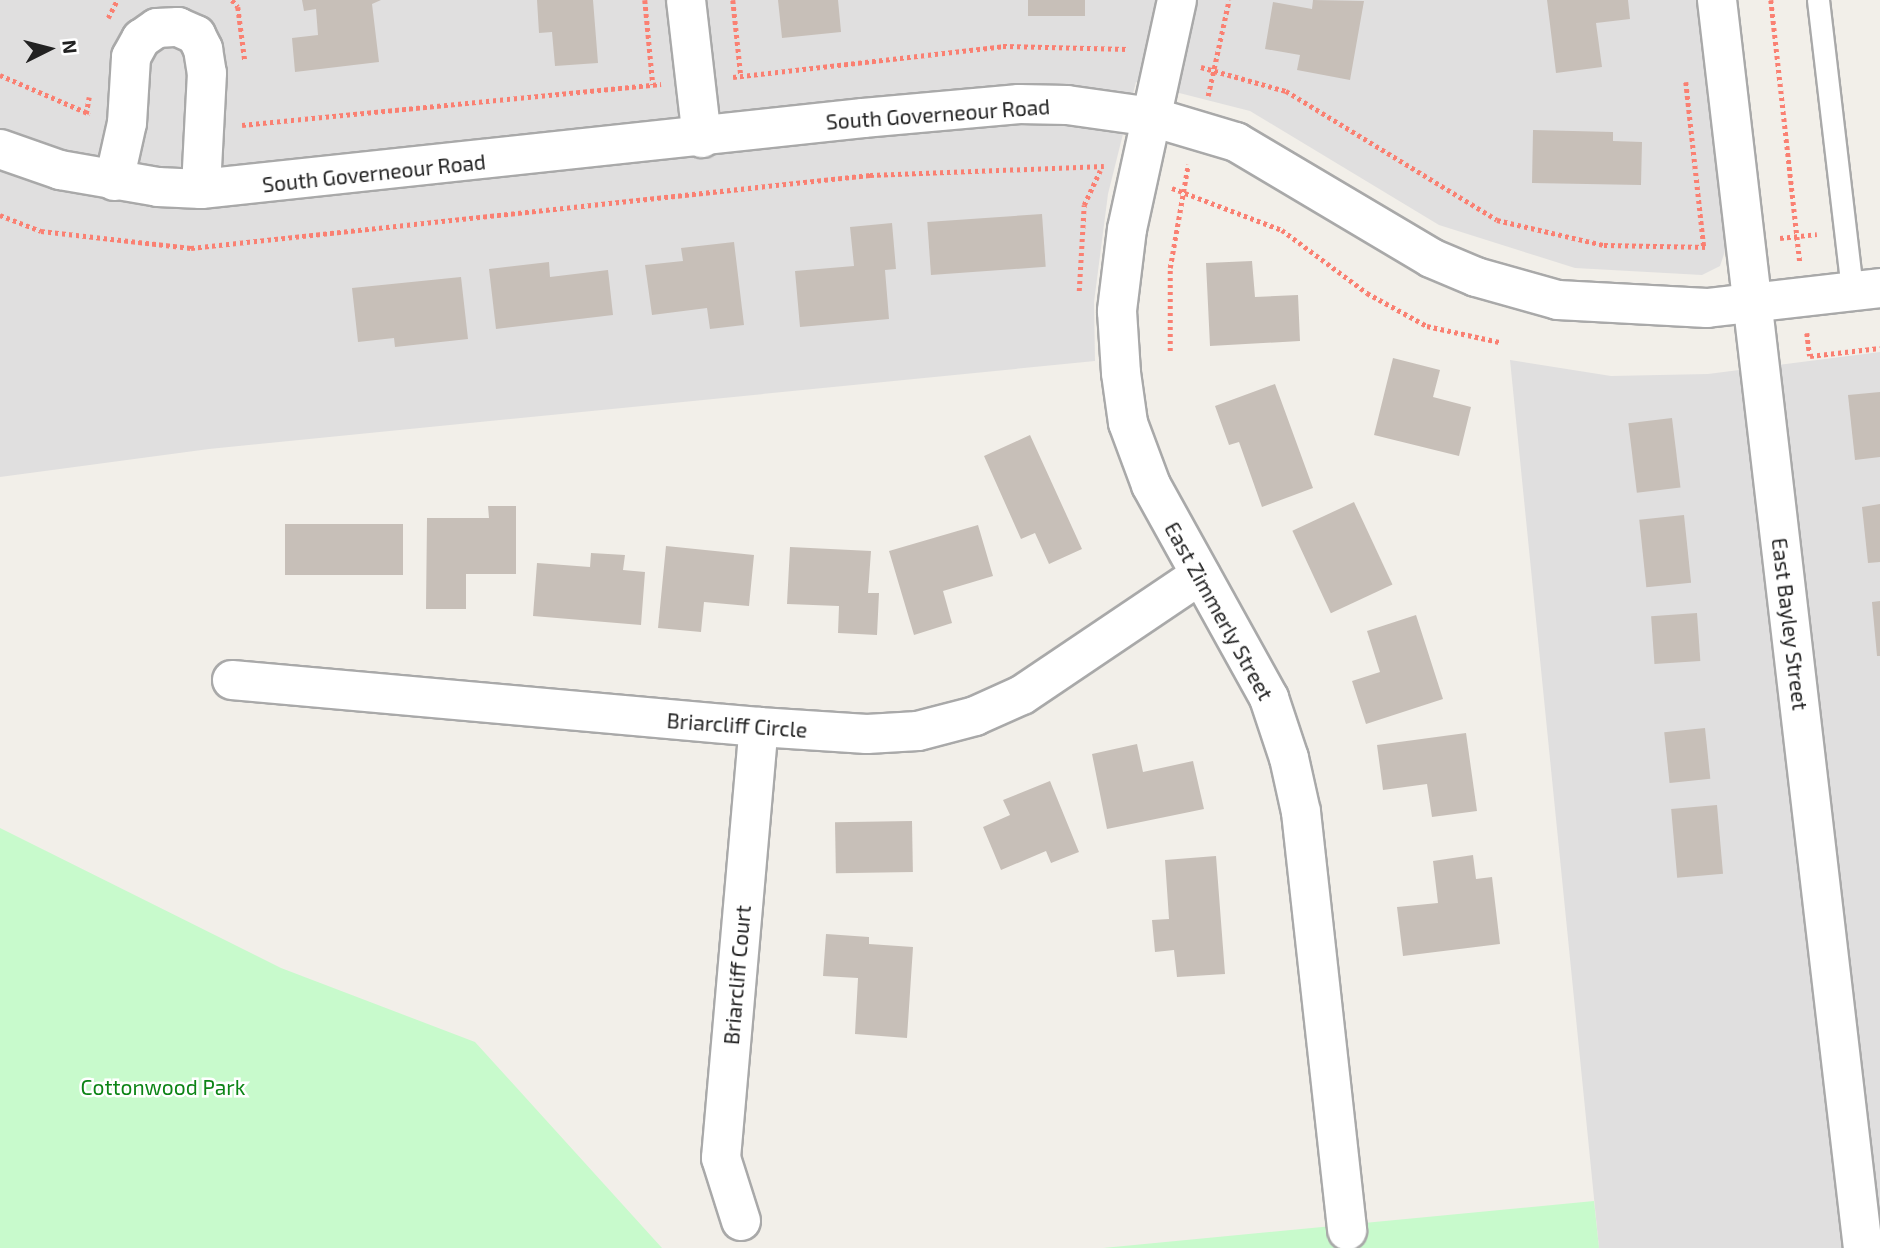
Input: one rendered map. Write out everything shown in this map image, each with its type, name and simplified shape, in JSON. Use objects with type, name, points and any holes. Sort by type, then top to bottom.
[{"type":"street","points":[[686,0],[702,138]]},
{"type":"street","name":"East Zimmerly Street","points":[[1177,0],[1137,177],[1117,311],[1128,423],[1151,485],[1269,698],[1289,758],[1301,812],[1347,1230]]},
{"type":"street","name":"East Bayley Street","points":[[1717,0],[1750,304],[1863,1248]]},
{"type":"street","points":[[114,181],[127,123],[131,57],[141,39],[157,28],[178,27],[195,35],[204,49],[207,73],[201,189]]},
{"type":"street","name":"South Governeour Road","points":[[0,149],[60,170],[114,181],[201,189],[1019,104],[1114,109],[1199,129],[1268,158],[1378,230],[1476,277],[1558,300],[1609,306],[1750,304],[1866,289]]},
{"type":"street","name":"Briarcliff Circle","points":[[232,680],[759,727],[867,734],[918,731],[975,716],[1022,695],[1077,662],[1200,575]]},
{"type":"street","name":"Briarcliff Court","points":[[741,1221],[720,1158],[759,727]]},
{"type":"lane","points":[[1818,0],[1866,289]]},
{"type":"path","points":[[645,0],[653,85]]},
{"type":"path","points":[[733,0],[741,76]]},
{"type":"path","points":[[1170,351],[1170,268],[1180,191],[1220,57],[1229,0]]},
{"type":"path","points":[[1771,0],[1810,356],[1880,348]]},
{"type":"path","points":[[1685,69],[1704,248]]},
{"type":"path","points":[[0,215],[41,231],[191,248],[870,175],[1102,166],[1180,191],[1282,230],[1367,293],[1427,326],[1499,342]]},
{"type":"shaded area","points":[[0,0],[1698,0],[1726,248],[1720,266],[1702,275],[1575,268],[1439,225],[1250,111],[1136,82],[1108,194],[1094,302],[1095,361],[209,449],[0,477]]},
{"type":"shaded area","points":[[1880,352],[1880,1248],[1599,1248],[1510,360],[1611,376],[1708,374]]},
{"type":"green space","name":"Cottonwood Park","points":[[0,828],[281,968],[475,1042],[662,1248],[0,1248]]},
{"type":"green space","points":[[1594,1201],[1599,1248],[1103,1248]]},
{"type":"building","points":[[302,0],[381,0],[372,4],[379,62],[295,72],[292,38],[318,35],[316,9],[304,11]]},
{"type":"building","points":[[537,0],[593,0],[598,63],[555,66],[552,32],[539,33]]},
{"type":"building","points":[[778,0],[838,0],[841,32],[782,38]]},
{"type":"building","points":[[1028,0],[1085,0],[1085,16],[1028,16]]},
{"type":"building","points":[[1313,0],[1364,1],[1350,80],[1297,70],[1300,55],[1265,49],[1273,2],[1312,9]]},
{"type":"building","points":[[1547,0],[1628,0],[1630,19],[1596,23],[1602,67],[1556,73]]},
{"type":"building","points":[[1533,130],[1613,132],[1613,141],[1642,142],[1641,185],[1532,183]]},
{"type":"building","points":[[1042,214],[1046,267],[931,275],[927,222]]},
{"type":"building","points":[[892,223],[896,269],[885,270],[889,319],[800,327],[795,271],[854,266],[850,227]]},
{"type":"building","points":[[734,242],[744,325],[710,329],[707,308],[652,315],[645,265],[683,261],[681,248]]},
{"type":"building","points":[[1252,261],[1255,297],[1298,295],[1300,341],[1210,346],[1206,263]]},
{"type":"building","points":[[549,262],[550,277],[608,270],[613,315],[496,329],[489,269]]},
{"type":"building","points":[[461,277],[468,339],[395,347],[394,338],[358,342],[352,288]]},
{"type":"building","points":[[1393,358],[1440,370],[1433,397],[1471,407],[1459,456],[1374,435]]},
{"type":"building","points":[[1275,384],[1313,488],[1262,507],[1239,442],[1229,445],[1215,406]]},
{"type":"building","points":[[1880,392],[1880,457],[1855,460],[1848,395]]},
{"type":"building","points":[[1672,418],[1681,487],[1637,493],[1628,423]]},
{"type":"building","points":[[1030,435],[1082,549],[1049,564],[1035,533],[1021,539],[984,456]]},
{"type":"building","points":[[1354,502],[1392,584],[1331,613],[1292,531]]},
{"type":"building","points":[[1880,504],[1880,562],[1868,563],[1862,507]]},
{"type":"building","points":[[488,506],[516,506],[516,574],[466,574],[466,609],[426,609],[427,518],[489,518]]},
{"type":"building","points":[[1684,515],[1691,583],[1646,587],[1639,520]]},
{"type":"building","points":[[285,524],[403,524],[403,575],[285,575]]},
{"type":"building","points":[[978,525],[993,576],[943,591],[952,623],[914,635],[889,551]]},
{"type":"building","points":[[666,546],[754,555],[749,606],[704,602],[701,632],[658,628]]},
{"type":"building","points":[[790,547],[871,551],[868,593],[879,593],[877,635],[838,633],[839,606],[787,604]]},
{"type":"building","points":[[591,553],[625,555],[623,570],[645,572],[641,625],[533,616],[537,563],[590,567]]},
{"type":"building","points":[[1880,601],[1880,656],[1877,656],[1872,602]]},
{"type":"building","points":[[1697,613],[1700,661],[1654,664],[1651,616]]},
{"type":"building","points":[[1416,615],[1443,699],[1366,724],[1352,681],[1380,672],[1367,631]]},
{"type":"building","points":[[1705,728],[1710,779],[1670,783],[1664,732]]},
{"type":"building","points":[[1466,733],[1477,811],[1432,817],[1427,784],[1383,790],[1377,745]]},
{"type":"building","points":[[1137,744],[1143,772],[1193,761],[1204,809],[1107,829],[1092,754]]},
{"type":"building","points":[[1050,781],[1079,852],[1051,863],[1046,851],[1001,870],[983,827],[1010,815],[1003,800]]},
{"type":"building","points":[[1717,805],[1723,874],[1677,878],[1671,809]]},
{"type":"building","points":[[912,821],[913,872],[836,873],[835,822]]},
{"type":"building","points":[[1473,855],[1476,879],[1492,877],[1500,944],[1403,956],[1397,907],[1438,903],[1433,861]]},
{"type":"building","points":[[1216,856],[1225,974],[1177,977],[1174,950],[1155,952],[1152,920],[1169,919],[1165,860]]},
{"type":"building","points":[[826,934],[869,937],[869,944],[913,947],[907,1038],[855,1034],[858,978],[823,976]]}]
